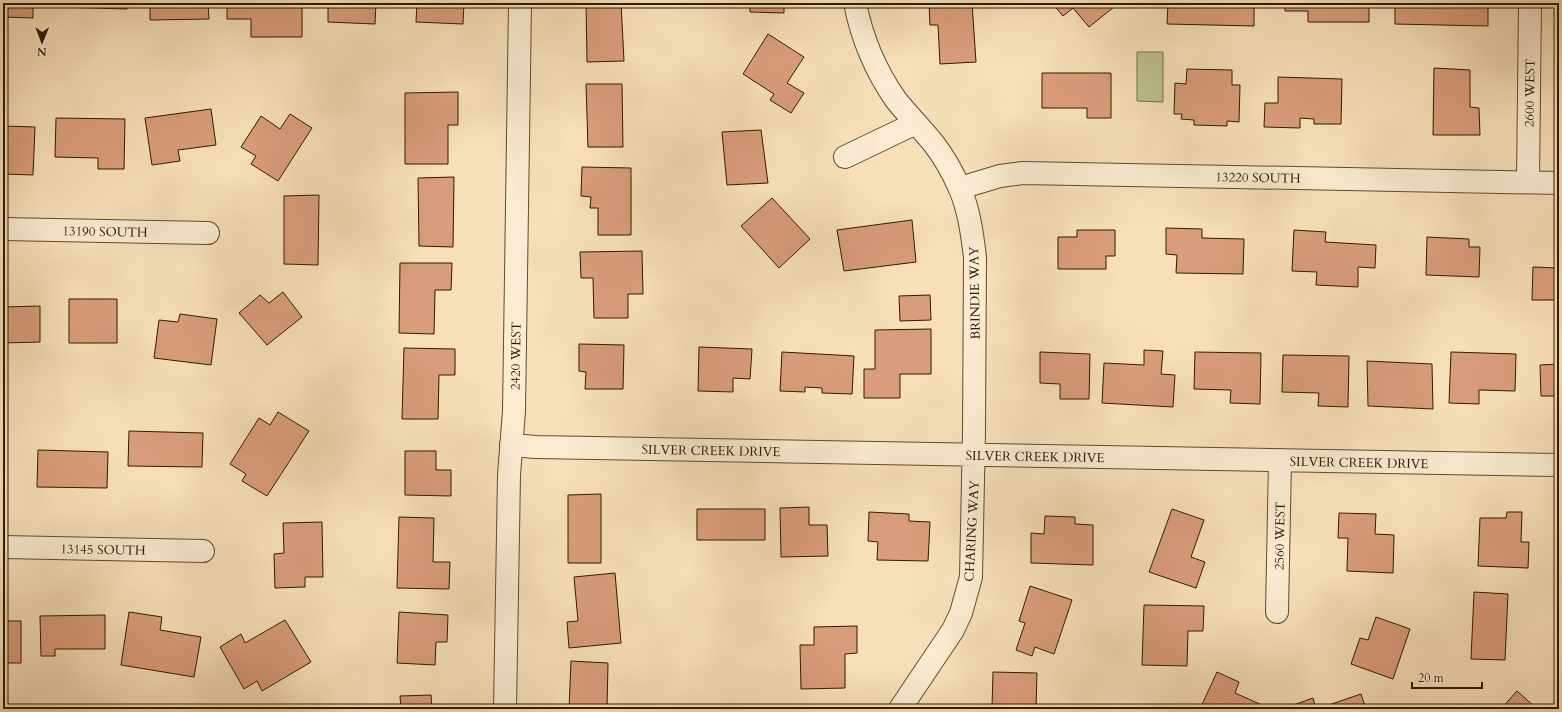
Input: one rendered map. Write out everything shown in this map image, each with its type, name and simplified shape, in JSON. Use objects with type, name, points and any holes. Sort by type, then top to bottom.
[{"type":"street","name":"2420 WEST","points":[[505,709],[509,475],[514,411],[520,3]]},
{"type":"street","name":"BRINDIE WAY","points":[[855,3],[864,38],[880,76],[897,101],[934,144],[948,166],[960,188],[971,226],[975,257],[974,455]]},
{"type":"street","name":"2600 WEST","points":[[1528,182],[1530,3]]},
{"type":"street","points":[[845,157],[916,123]]},
{"type":"street","name":"13220 SOUTH","points":[[960,188],[1000,176],[1023,173],[1559,183]]},
{"type":"street","name":"13190 SOUTH","points":[[3,229],[208,233]]},
{"type":"street","name":"SILVER CREEK DRIVE","points":[[511,445],[544,448],[1559,465]]},
{"type":"street","name":"CHARING WAY","points":[[900,709],[953,630],[967,595],[971,577],[972,558],[974,455]]},
{"type":"street","name":"2560 WEST","points":[[1277,612],[1280,460]]},
{"type":"street","name":"13145 SOUTH","points":[[3,547],[203,551]]},
{"type":"green space","points":[[1137,52],[1163,52],[1163,102],[1137,101]]},
{"type":"building","points":[[3,3],[33,3],[33,18],[3,17]]},
{"type":"building","points":[[62,3],[127,3],[127,9],[62,7]]},
{"type":"building","points":[[150,3],[208,3],[209,19],[150,20]]},
{"type":"building","points":[[227,3],[302,3],[302,37],[251,37],[251,19],[227,19]]},
{"type":"building","points":[[328,3],[376,3],[375,24],[328,22]]},
{"type":"building","points":[[417,3],[464,3],[463,24],[416,22]]},
{"type":"building","points":[[586,3],[621,3],[624,61],[587,62]]},
{"type":"building","points":[[750,3],[784,3],[784,13],[750,12]]},
{"type":"building","points":[[929,3],[972,3],[976,62],[940,64],[938,25],[930,25]]},
{"type":"building","points":[[1052,3],[1119,3],[1089,27],[1073,8],[1063,16]]},
{"type":"building","points":[[1168,3],[1254,3],[1254,26],[1167,24]]},
{"type":"building","points":[[1285,3],[1369,3],[1369,22],[1308,22],[1308,11],[1285,11]]},
{"type":"building","points":[[1395,3],[1488,3],[1488,26],[1395,24]]},
{"type":"building","points":[[768,34],[804,57],[787,83],[804,93],[791,113],[770,100],[774,94],[743,74]]},
{"type":"building","points":[[1434,68],[1470,70],[1470,107],[1479,108],[1480,135],[1433,135]]},
{"type":"building","points":[[1187,69],[1232,70],[1232,85],[1240,85],[1239,122],[1227,121],[1227,126],[1194,125],[1194,120],[1181,119],[1182,114],[1174,114],[1175,83],[1186,84]]},
{"type":"building","points":[[1042,73],[1111,73],[1111,118],[1087,118],[1087,108],[1042,108]]},
{"type":"building","points":[[1278,77],[1342,79],[1341,124],[1314,124],[1314,119],[1300,118],[1300,128],[1264,127],[1265,103],[1278,103]]},
{"type":"building","points":[[586,84],[622,84],[623,147],[588,147]]},
{"type":"building","points":[[458,92],[458,125],[448,125],[448,164],[405,164],[405,93]]},
{"type":"building","points":[[211,109],[216,145],[178,150],[180,161],[152,165],[145,118]]},
{"type":"building","points":[[290,114],[312,128],[278,181],[251,164],[256,156],[241,147],[261,116],[280,129]]},
{"type":"building","points":[[56,118],[125,119],[124,169],[98,169],[98,158],[55,157]]},
{"type":"building","points":[[3,126],[35,127],[33,175],[4,174]]},
{"type":"building","points":[[761,130],[768,183],[727,185],[722,132]]},
{"type":"building","points":[[582,167],[631,168],[631,235],[598,235],[598,208],[590,208],[591,197],[581,196]]},
{"type":"building","points":[[454,177],[453,247],[419,246],[418,178]]},
{"type":"building","points":[[319,195],[318,265],[284,264],[284,196]]},
{"type":"building","points":[[772,198],[810,239],[779,268],[741,226]]},
{"type":"building","points":[[912,220],[916,262],[844,271],[837,230]]},
{"type":"building","points":[[1166,228],[1202,229],[1202,238],[1244,239],[1243,274],[1176,273],[1177,255],[1166,254]]},
{"type":"building","points":[[1077,230],[1115,230],[1115,256],[1106,256],[1106,269],[1058,269],[1058,237],[1077,237]]},
{"type":"building","points":[[1294,230],[1326,232],[1325,242],[1376,245],[1375,268],[1358,267],[1358,287],[1316,285],[1317,272],[1292,271]]},
{"type":"building","points":[[1427,237],[1469,239],[1469,247],[1480,247],[1479,277],[1426,275]]},
{"type":"building","points":[[642,251],[643,294],[628,294],[628,318],[594,318],[593,278],[581,278],[580,252]]},
{"type":"building","points":[[400,263],[452,263],[451,290],[435,290],[434,334],[399,333]]},
{"type":"building","points":[[1533,267],[1559,268],[1559,300],[1532,300]]},
{"type":"building","points":[[283,292],[302,317],[267,345],[239,313],[260,295],[269,303]]},
{"type":"building","points":[[930,295],[931,320],[900,321],[899,296]]},
{"type":"building","points":[[69,299],[117,299],[117,343],[69,343]]},
{"type":"building","points":[[40,306],[40,342],[3,343],[3,307]]},
{"type":"building","points":[[180,314],[217,319],[211,365],[154,358],[159,320],[178,322]]},
{"type":"building","points":[[931,329],[931,374],[900,374],[900,398],[864,398],[864,369],[875,369],[875,330]]},
{"type":"building","points":[[579,344],[624,345],[623,389],[585,389],[586,372],[579,371]]},
{"type":"building","points":[[699,347],[752,349],[750,379],[733,378],[733,392],[698,391]]},
{"type":"building","points":[[404,348],[455,349],[455,375],[439,375],[438,419],[402,419]]},
{"type":"building","points":[[1144,350],[1163,351],[1161,374],[1175,375],[1173,407],[1102,403],[1104,363],[1144,365]]},
{"type":"building","points":[[782,352],[854,356],[852,394],[822,393],[822,388],[805,387],[805,392],[780,391]]},
{"type":"building","points":[[1040,352],[1090,354],[1089,399],[1060,399],[1060,384],[1040,383]]},
{"type":"building","points":[[1195,352],[1261,353],[1260,404],[1230,403],[1231,390],[1194,389]]},
{"type":"building","points":[[1451,352],[1516,354],[1515,391],[1479,390],[1479,404],[1449,403]]},
{"type":"building","points":[[1283,355],[1349,356],[1348,407],[1318,406],[1319,393],[1282,392]]},
{"type":"building","points":[[1367,361],[1432,364],[1433,409],[1368,406]]},
{"type":"building","points":[[1559,364],[1559,396],[1541,396],[1540,365]]},
{"type":"building","points":[[278,412],[309,431],[267,496],[242,481],[246,474],[230,464],[259,418],[270,425]]},
{"type":"building","points":[[3,424],[7,424],[6,486],[3,486]]},
{"type":"building","points":[[129,431],[203,433],[202,467],[128,466]]},
{"type":"building","points":[[38,450],[108,452],[107,488],[37,487]]},
{"type":"building","points":[[405,451],[436,451],[436,470],[451,470],[451,496],[405,495]]},
{"type":"building","points":[[601,494],[601,563],[568,563],[568,495]]},
{"type":"building","points":[[809,507],[809,525],[827,525],[828,556],[781,557],[780,508]]},
{"type":"building","points":[[697,509],[765,509],[765,540],[697,540]]},
{"type":"building","points":[[1172,509],[1204,520],[1191,557],[1205,562],[1196,588],[1149,572]]},
{"type":"building","points":[[869,512],[909,514],[909,521],[930,522],[928,561],[877,560],[878,542],[868,541]]},
{"type":"building","points":[[1507,512],[1522,512],[1521,542],[1529,542],[1528,568],[1478,566],[1480,518],[1506,518]]},
{"type":"building","points":[[1339,513],[1376,514],[1375,534],[1394,535],[1393,573],[1347,571],[1348,538],[1338,538]]},
{"type":"building","points":[[1045,516],[1075,517],[1075,524],[1093,525],[1093,565],[1031,563],[1031,533],[1044,534]]},
{"type":"building","points":[[399,517],[434,518],[433,562],[450,562],[449,589],[397,588]]},
{"type":"building","points":[[322,522],[323,577],[305,577],[305,587],[275,588],[274,554],[284,553],[283,523]]},
{"type":"building","points":[[615,573],[621,643],[569,648],[567,622],[578,621],[574,577]]},
{"type":"building","points":[[1030,586],[1072,600],[1054,654],[1035,647],[1032,656],[1016,650],[1025,623],[1019,621]]},
{"type":"building","points":[[1474,592],[1508,594],[1505,660],[1471,659]]},
{"type":"building","points":[[1144,605],[1204,606],[1203,631],[1188,631],[1187,666],[1142,665]]},
{"type":"building","points":[[129,612],[162,617],[160,630],[201,637],[194,677],[121,665]]},
{"type":"building","points":[[399,612],[448,615],[447,642],[436,642],[435,665],[397,663]]},
{"type":"building","points":[[105,615],[105,649],[55,649],[55,656],[41,656],[40,616]]},
{"type":"building","points":[[1376,617],[1410,629],[1393,679],[1351,664],[1360,638],[1368,640]]},
{"type":"building","points":[[285,620],[311,662],[262,691],[257,681],[244,689],[220,647],[241,634],[245,643]]},
{"type":"building","points":[[3,621],[21,621],[21,663],[3,663]]},
{"type":"building","points":[[857,626],[857,653],[845,654],[845,688],[801,689],[800,645],[814,645],[814,627]]},
{"type":"building","points":[[571,661],[608,663],[607,709],[569,709]]},
{"type":"building","points":[[993,672],[1037,673],[1036,709],[977,709],[977,707],[992,707]]},
{"type":"building","points":[[1217,672],[1239,682],[1235,693],[1271,709],[1200,709]]},
{"type":"building","points":[[1517,691],[1536,708],[1536,709],[1501,709]]},
{"type":"building","points":[[1361,694],[1366,709],[1317,709]]},
{"type":"building","points":[[431,695],[432,709],[401,709],[400,696]]},
{"type":"building","points":[[1313,698],[1316,709],[1285,708]]}]
